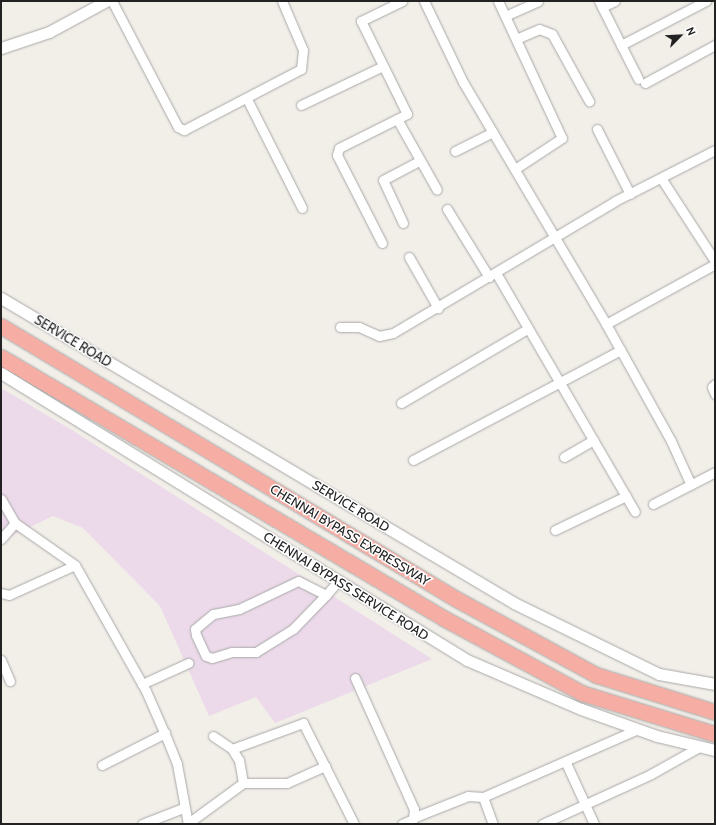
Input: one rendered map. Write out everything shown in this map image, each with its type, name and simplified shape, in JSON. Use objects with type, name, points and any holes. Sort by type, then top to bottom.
[{"type":"highway","name":"CHENNAI BYPASS EXPRESSWAY","points":[[1,326],[458,600],[589,671],[715,712]]},
{"type":"highway","name":"CHENNAI BYPASS EXPRESSWAY","points":[[1,357],[445,619],[582,693],[715,734]]},
{"type":"street","points":[[1,48],[49,32],[106,1]]},
{"type":"street","points":[[112,1],[181,129],[247,99],[301,69],[303,50],[282,1]]},
{"type":"street","points":[[382,243],[338,159],[337,151],[406,114],[360,21],[402,1]]},
{"type":"street","points":[[424,1],[463,82],[621,350],[671,441],[691,485]]},
{"type":"street","points":[[498,1],[562,138],[515,169]]},
{"type":"street","points":[[505,16],[538,1]]},
{"type":"street","points":[[615,1],[600,4],[641,81],[715,45]]},
{"type":"street","points":[[621,45],[706,1]]},
{"type":"street","points":[[516,39],[539,30],[552,34],[589,101]]},
{"type":"street","points":[[301,105],[383,66]]},
{"type":"street","points":[[247,99],[302,208]]},
{"type":"street","points":[[397,119],[419,161],[437,190]]},
{"type":"street","points":[[597,129],[630,194]]},
{"type":"street","points":[[455,150],[493,132]]},
{"type":"street","points":[[340,327],[359,326],[379,336],[388,336],[630,194],[715,150]]},
{"type":"street","points":[[403,223],[383,180],[419,161]]},
{"type":"street","points":[[606,324],[715,262],[661,178]]},
{"type":"street","points":[[447,209],[493,275],[527,329],[635,512]]},
{"type":"street","points":[[409,258],[438,308]]},
{"type":"street","name":"SERVICE ROAD","points":[[1,298],[514,603],[659,674],[715,684]]},
{"type":"street","points":[[401,403],[527,329]]},
{"type":"street","points":[[414,460],[621,350]]},
{"type":"street","name":"CHENNAI BYPASS SERVICE ROAD","points":[[1,373],[467,660],[519,686],[638,729],[715,750]]},
{"type":"street","points":[[715,384],[715,394]]},
{"type":"street","points":[[564,457],[593,440]]},
{"type":"street","points":[[653,504],[715,472]]},
{"type":"street","points":[[555,530],[626,496]]},
{"type":"street","points":[[1,499],[15,523],[75,565],[142,684],[164,733],[177,764],[183,808],[188,824],[243,783],[287,783],[325,766]]},
{"type":"street","points":[[1,539],[15,523]]},
{"type":"street","points":[[1,594],[9,595],[75,565]]},
{"type":"street","points":[[326,595],[298,581],[239,608],[213,614],[195,629],[196,635],[206,656],[212,658],[232,652],[256,652],[292,629],[326,595],[339,580]]},
{"type":"street","points":[[1,660],[10,681]]},
{"type":"street","points":[[142,684],[188,663]]},
{"type":"street","points":[[355,678],[415,817]]},
{"type":"street","points":[[232,749],[301,722],[354,824]]},
{"type":"street","points":[[402,824],[415,817],[468,796],[483,798],[566,763],[638,729]]},
{"type":"street","points":[[102,765],[164,733]]},
{"type":"street","points":[[213,736],[232,749],[241,766],[243,783]]},
{"type":"street","points":[[542,824],[585,805],[701,746]]},
{"type":"street","points":[[566,763],[594,824]]},
{"type":"street","points":[[483,798],[493,824]]},
{"type":"street","points":[[142,824],[183,808]]},
{"type":"shaded area","points":[[1,388],[72,430],[432,659],[275,723],[256,697],[209,716],[160,606],[83,528],[53,516],[1,541]]}]
